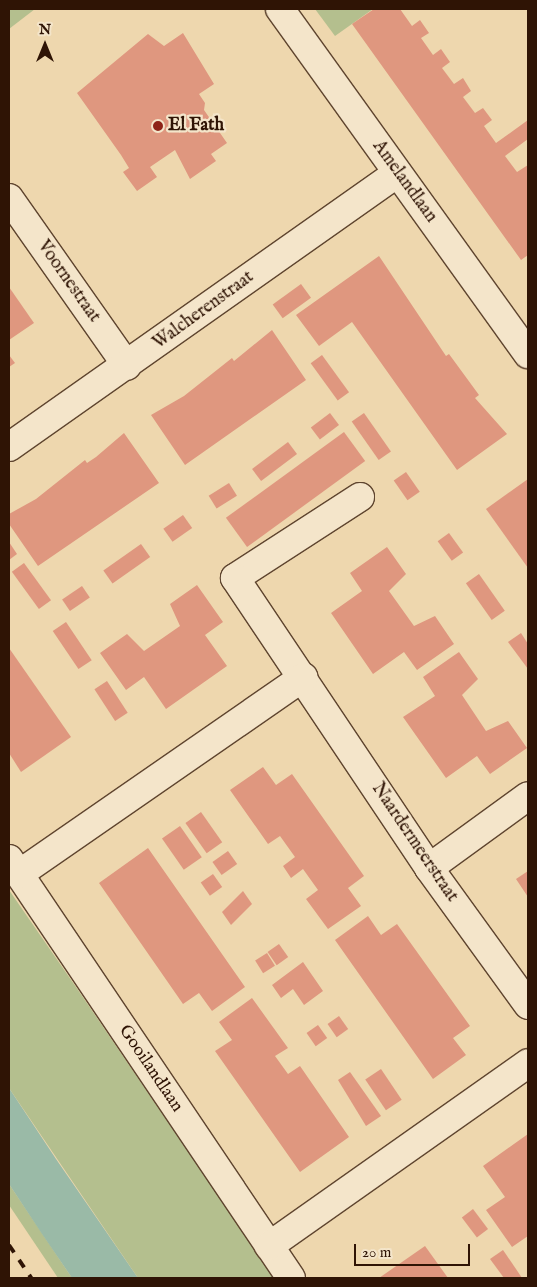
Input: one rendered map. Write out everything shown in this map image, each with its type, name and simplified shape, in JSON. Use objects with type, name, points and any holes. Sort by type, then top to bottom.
[{"type":"street","name":"Amelandlaan","points":[[280,9],[528,354]]},
{"type":"street","name":"Walcherenstraat","points":[[9,447],[127,366],[397,173]]},
{"type":"street","name":"Voornestraat","points":[[9,198],[127,366]]},
{"type":"street","name":"Naardermeerstraat","points":[[360,497],[236,578],[304,677],[429,868],[528,1005]]},
{"type":"street","points":[[14,866],[304,677]]},
{"type":"street","points":[[429,868],[528,796]]},
{"type":"street","name":"Gooilandlaan","points":[[14,866],[291,1278]]},
{"type":"street","points":[[269,1246],[528,1063]]},
{"type":"green space","points":[[9,9],[35,9],[9,29]]},
{"type":"green space","points":[[315,9],[373,9],[335,36]]},
{"type":"green space","points":[[9,890],[274,1278],[138,1278],[9,1088]]},
{"type":"green space","points":[[9,1184],[72,1278],[58,1278],[9,1205]]},
{"type":"shaded area","points":[[9,1088],[138,1278],[72,1278],[42,1234],[9,1184]]},
{"type":"building","points":[[374,9],[400,9],[412,26],[420,20],[429,33],[421,38],[433,55],[441,49],[450,62],[442,68],[454,84],[463,78],[471,91],[463,97],[475,113],[483,108],[492,120],[484,126],[496,143],[528,120],[528,139],[505,156],[517,172],[528,165],[528,255],[521,260],[352,24]]},
{"type":"building","name":"El Fath","points":[[183,33],[214,84],[199,94],[205,103],[204,110],[227,143],[211,154],[216,161],[190,179],[175,150],[150,167],[157,177],[137,191],[123,172],[129,168],[77,93],[148,34],[164,46]]},
{"type":"building","points":[[379,256],[446,356],[449,354],[479,395],[475,398],[507,434],[457,470],[352,322],[319,346],[296,315]]},
{"type":"building","points":[[301,284],[311,298],[283,318],[273,305]]},
{"type":"building","points":[[9,287],[34,323],[9,340]]},
{"type":"building","points":[[272,330],[306,380],[185,465],[151,415],[184,396],[232,358],[234,361]]},
{"type":"building","points":[[9,355],[15,363],[9,367]]},
{"type":"building","points":[[322,355],[349,392],[338,400],[311,363]]},
{"type":"building","points":[[330,413],[339,425],[320,439],[311,427]]},
{"type":"building","points":[[364,413],[391,452],[379,460],[352,422]]},
{"type":"building","points":[[344,432],[365,461],[247,547],[226,518]]},
{"type":"building","points":[[124,433],[159,483],[38,566],[9,524],[9,514],[36,499],[85,460],[87,463],[96,457]]},
{"type":"building","points":[[288,442],[297,454],[261,481],[252,469]]},
{"type":"building","points":[[406,472],[420,492],[407,500],[394,481]]},
{"type":"building","points":[[528,479],[528,568],[486,509]]},
{"type":"building","points":[[229,483],[237,496],[217,508],[209,496]]},
{"type":"building","points":[[183,515],[192,528],[173,542],[163,529]]},
{"type":"building","points":[[449,533],[463,552],[452,561],[438,541]]},
{"type":"building","points":[[9,542],[17,554],[9,560]]},
{"type":"building","points":[[141,544],[150,557],[112,583],[103,570]]},
{"type":"building","points":[[387,547],[406,574],[389,591],[414,626],[435,616],[454,644],[417,670],[404,652],[373,674],[331,613],[362,591],[350,573]]},
{"type":"building","points":[[24,563],[51,600],[39,609],[12,572]]},
{"type":"building","points":[[479,574],[505,611],[492,620],[466,583]]},
{"type":"building","points":[[197,585],[223,622],[205,635],[227,666],[166,709],[144,677],[126,690],[100,653],[127,634],[144,651],[180,626],[170,604]]},
{"type":"building","points":[[82,586],[90,598],[70,611],[62,599]]},
{"type":"building","points":[[66,622],[92,660],[78,669],[53,631]]},
{"type":"building","points":[[521,633],[528,644],[528,669],[508,642]]},
{"type":"building","points":[[9,648],[71,737],[21,772],[9,753]]},
{"type":"building","points":[[459,652],[478,679],[462,695],[486,731],[508,721],[527,748],[490,774],[477,756],[446,778],[403,717],[435,696],[423,677]]},
{"type":"building","points":[[107,681],[128,713],[115,721],[94,689]]},
{"type":"building","points":[[263,767],[276,785],[292,774],[364,876],[348,888],[361,906],[328,929],[306,899],[318,890],[303,869],[291,878],[283,866],[295,857],[280,836],[268,844],[230,790]]},
{"type":"building","points":[[201,812],[222,842],[207,853],[185,823]]},
{"type":"building","points":[[180,826],[202,857],[184,870],[162,839]]},
{"type":"building","points":[[148,848],[245,987],[212,1011],[199,993],[183,1004],[99,883]]},
{"type":"building","points":[[228,851],[237,864],[222,875],[212,862]]},
{"type":"building","points":[[528,871],[528,897],[516,879]]},
{"type":"building","points":[[213,874],[222,887],[210,896],[201,883]]},
{"type":"building","points":[[243,891],[252,904],[231,925],[222,912]]},
{"type":"building","points":[[368,916],[381,935],[397,924],[470,1026],[453,1038],[466,1055],[433,1079],[335,940]]},
{"type":"building","points":[[279,944],[288,957],[277,965],[268,952]]},
{"type":"building","points":[[267,953],[275,966],[263,973],[255,960]]},
{"type":"building","points":[[303,962],[323,991],[304,1005],[293,989],[281,998],[272,985]]},
{"type":"building","points":[[252,998],[288,1048],[275,1056],[288,1074],[300,1066],[349,1137],[300,1172],[215,1051],[232,1040],[219,1022]]},
{"type":"building","points":[[339,1016],[348,1029],[337,1037],[328,1024]]},
{"type":"building","points":[[318,1025],[327,1038],[316,1046],[307,1033]]},
{"type":"building","points":[[381,1069],[402,1100],[386,1110],[365,1080]]},
{"type":"building","points":[[350,1072],[381,1116],[366,1126],[338,1080]]},
{"type":"building","points":[[528,1134],[528,1236],[512,1247],[486,1210],[505,1197],[483,1166]]},
{"type":"building","points":[[473,1209],[488,1229],[477,1237],[462,1217]]},
{"type":"building","points":[[425,1246],[448,1278],[379,1278]]},
{"type":"building","points":[[503,1250],[522,1278],[504,1278],[490,1259]]},
{"type":"railway","points":[[9,1245],[31,1278]]},
{"type":"place","name":"El Fath","points":[[158,126]]}]
